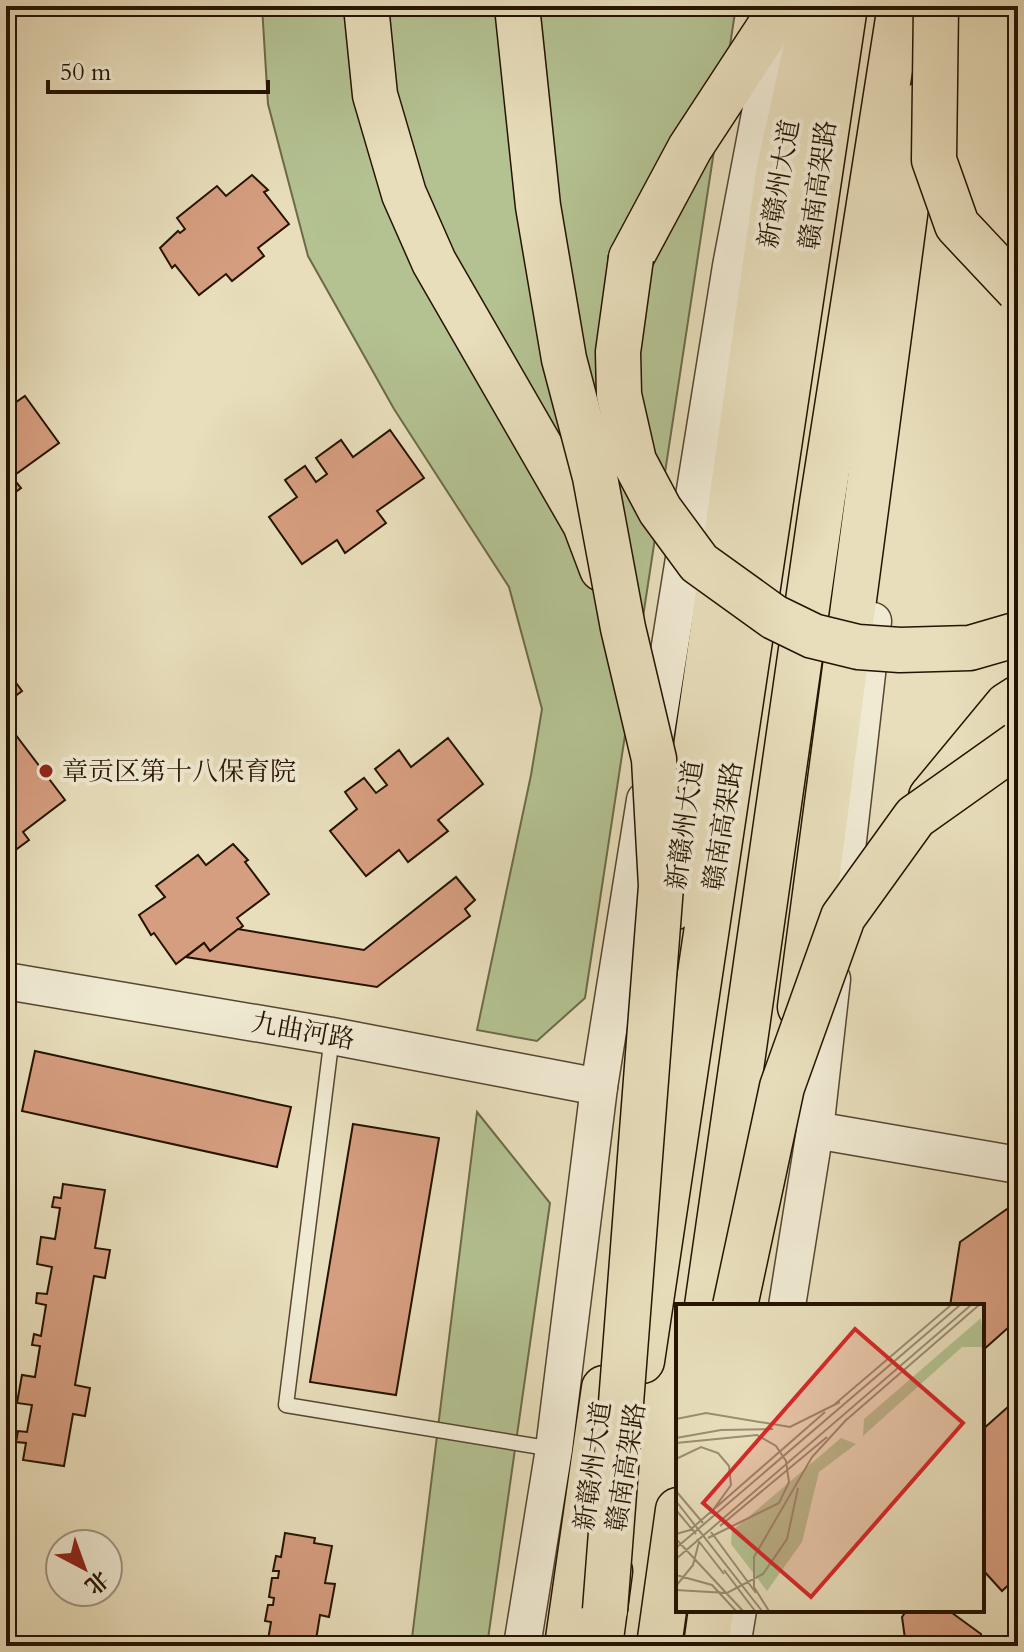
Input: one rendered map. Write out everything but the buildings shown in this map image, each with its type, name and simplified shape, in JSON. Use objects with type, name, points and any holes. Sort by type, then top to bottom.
[{"type":"main road","points":[[366,6],[375,95],[404,194],[434,262],[585,524],[623,628]]},
{"type":"main road","points":[[517,6],[538,206],[564,359],[595,477],[623,628],[654,759],[661,886],[602,1628]]},
{"type":"main road","points":[[780,6],[690,148],[631,258],[618,352],[619,395],[634,461],[660,510],[699,563],[774,617],[813,636],[858,647],[900,650],[970,648],[1018,634]]},
{"type":"main road","name":"新赣州大道","points":[[567,1646],[778,173],[815,6]]},
{"type":"main road","name":"赣南高架路","points":[[602,1628],[845,6]]},
{"type":"main road","name":"赣南高架路","points":[[707,1304],[820,519],[900,6]]},
{"type":"main road","points":[[939,6],[934,160],[957,225],[1018,290]]},
{"type":"main road","points":[[757,1304],[787,1106],[910,177],[939,6]]},
{"type":"main road","points":[[735,1304],[782,1087],[843,917],[915,817],[1007,705],[1018,698]]},
{"type":"main road","points":[[915,817],[1018,744]]},
{"type":"main road","points":[[661,1627],[676,1524]]},
{"type":"main road","points":[[661,1627],[676,1560]]},
{"type":"main road","points":[[706,1646],[711,1612]]},
{"type":"street","points":[[522,1646],[554,1449],[599,1087],[731,266],[780,6]]},
{"type":"street","points":[[787,1304],[815,1130],[939,6]]},
{"type":"street","name":"九曲河路","points":[[6,981],[332,1036],[599,1087]]},
{"type":"street","points":[[815,1130],[1018,1165]]},
{"type":"street","points":[[732,1646],[738,1612]]},
{"type":"lane","points":[[332,1036],[286,1405],[554,1449]]},
{"type":"green space","points":[[262,6],[736,6],[585,998],[537,1041],[477,1030],[542,709],[509,587],[394,409],[308,256],[268,104]]},
{"type":"green space","points":[[477,1112],[550,1203],[487,1646],[411,1646]]},
{"type":"place","name":"章贡区第十八保育院","points":[[46,771]]}]
